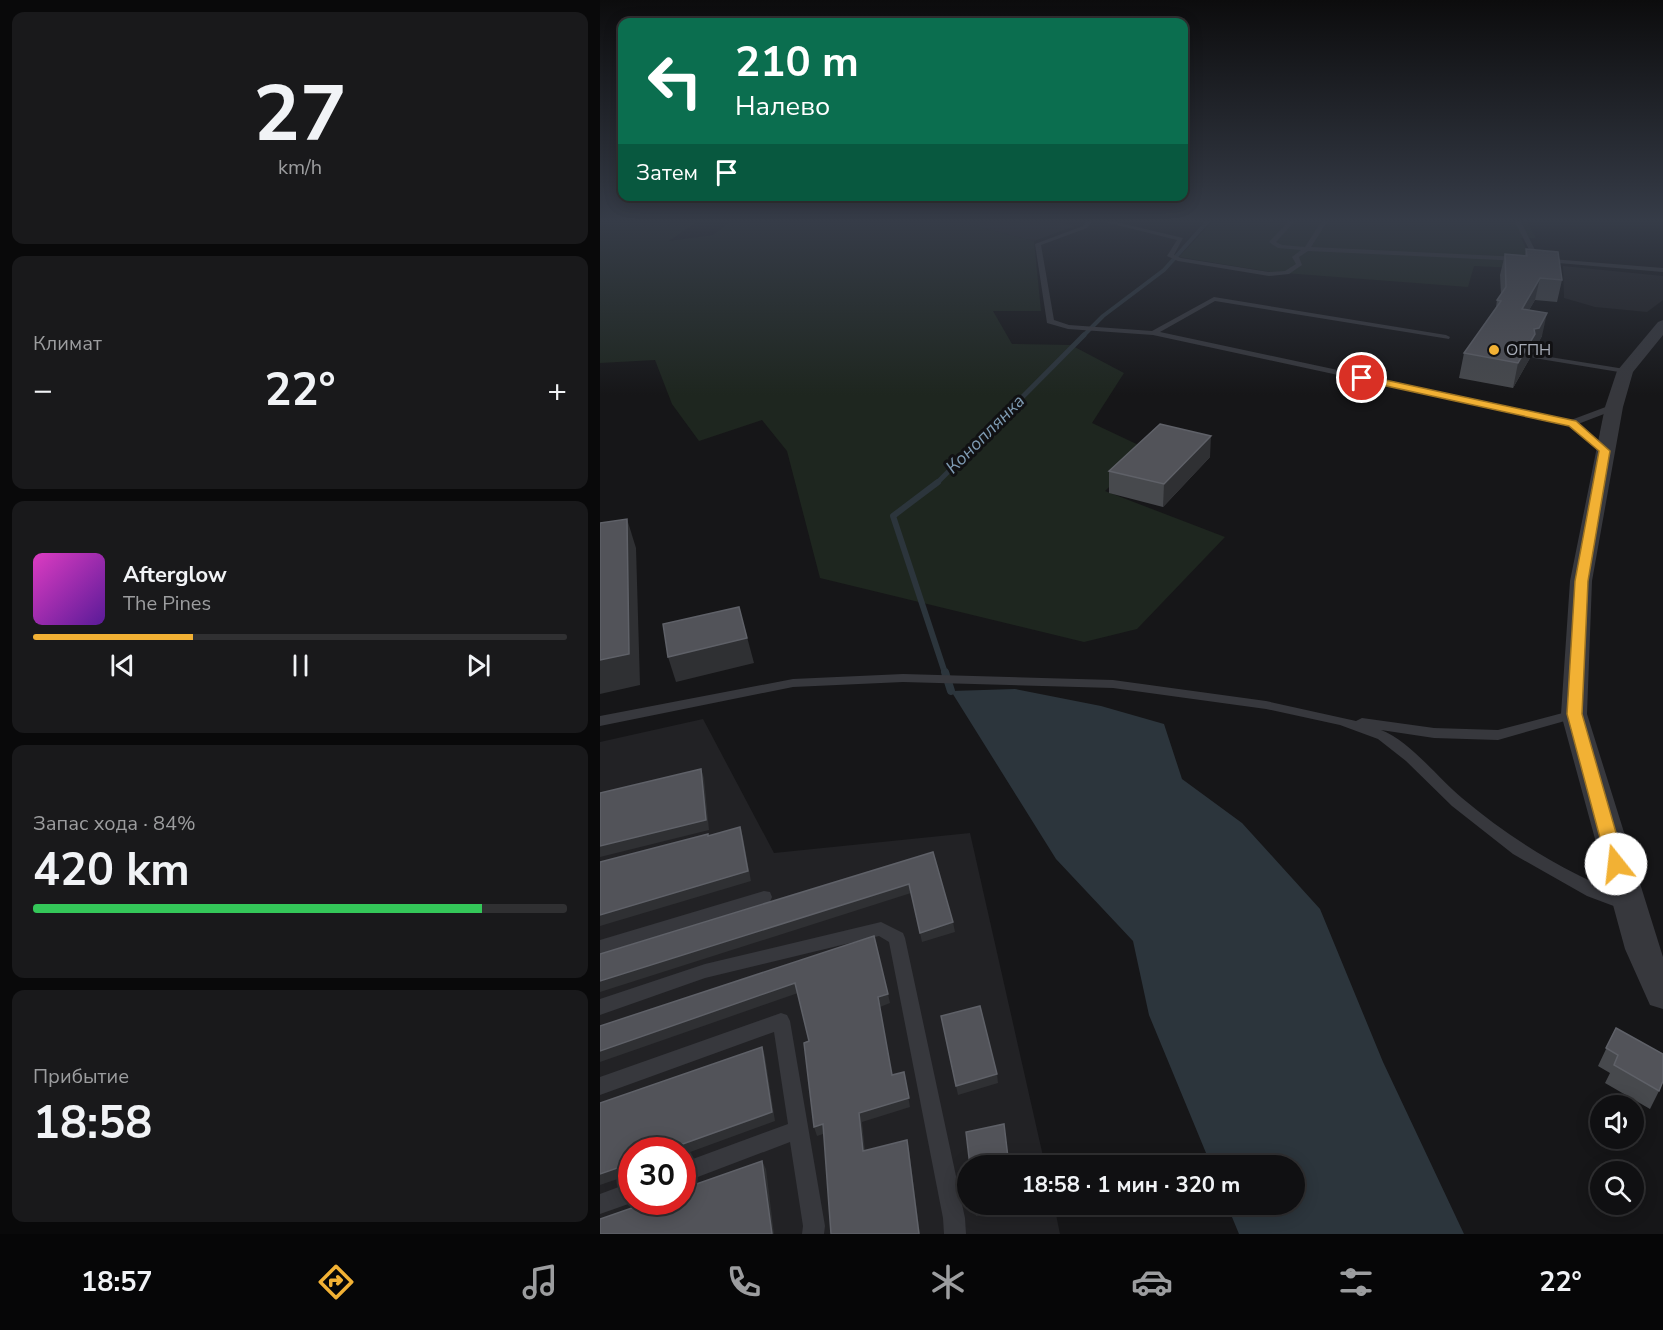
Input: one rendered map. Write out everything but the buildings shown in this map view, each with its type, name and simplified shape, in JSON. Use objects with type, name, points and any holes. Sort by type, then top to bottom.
[{"type":"street","points":[[1663,325],[1624,370],[1614,407],[1581,581],[1574,714],[1628,905],[1642,949],[1663,994]]},
{"type":"lane","points":[[1044,280],[1050,321],[1068,327],[1153,333],[1572,423],[1605,451]]},
{"type":"lane","points":[[1153,333],[1214,299],[1446,337]]},
{"type":"lane","points":[[1534,356],[1624,370]]},
{"type":"lane","points":[[1572,423],[1614,407]]},
{"type":"lane","points":[[600,721],[793,683],[903,678],[1113,684],[1266,705],[1343,721],[1434,733],[1498,735],[1574,714]]},
{"type":"lane","points":[[1343,721],[1383,736],[1411,758],[1457,802],[1518,850],[1593,891],[1628,905]]},
{"type":"lane","points":[[600,947],[764,897]]},
{"type":"lane","points":[[600,1007],[705,971],[881,929],[897,938],[954,1218],[955,1234]]},
{"type":"lane","points":[[600,1086],[781,1021],[814,1226],[813,1234]]},
{"type":"lane","points":[[696,1168],[797,1130]]},
{"type":"lane","points":[[600,1204],[618,1197]]},
{"type":"shaded area","points":[[600,280],[1038,280],[1041,311],[993,311],[1012,344],[1071,345],[1124,373],[1092,423],[1147,449],[1105,491],[1225,537],[1137,629],[1084,642],[820,578],[787,451],[762,420],[699,441],[672,404],[655,360],[600,363]]},
{"type":"shaded area","points":[[1371,280],[1470,280],[1468,287]]},
{"type":"shaded area","points":[[1563,280],[1663,280],[1663,300],[1647,312],[1595,307],[1564,298]]},
{"type":"shaded area","points":[[1015,689],[1101,706],[1164,724],[1182,779],[1242,823],[1320,909],[1383,1062],[1464,1234],[1239,1234],[1231,1215],[1305,1215],[1305,1155],[1207,1155],[1149,1015],[1133,941],[1056,859],[951,691]]},
{"type":"shaded area","points":[[703,719],[774,853],[970,833],[1043,1155],[957,1155],[957,1215],[1056,1215],[1060,1234],[600,1234],[600,742]]},
{"type":"waterway","name":"Коноплянка","points":[[1084,335],[1103,316],[1151,280]]},
{"type":"waterway","name":"Коноплянка","points":[[938,482],[1084,335]]},
{"type":"waterway","name":"Коноплянка","points":[[938,482],[893,516],[945,673]]},
{"type":"waterway","name":"Коноплянка","points":[[945,672],[951,691]]},
{"type":"place","name":"ОГПН","points":[[1494,350]]},
{"type":"route","points":[[1362,378],[1572,423],[1605,451],[1581,581],[1574,714],[1616,864]]}]
